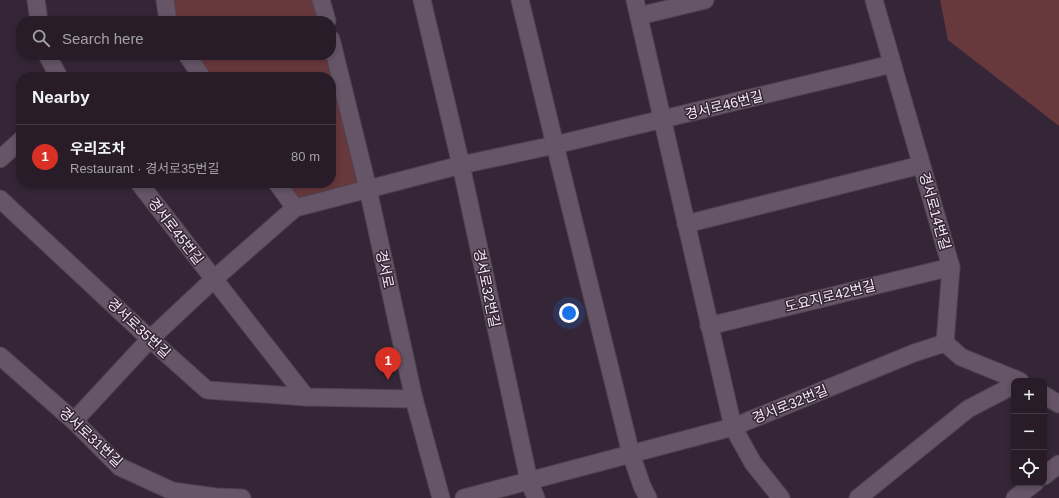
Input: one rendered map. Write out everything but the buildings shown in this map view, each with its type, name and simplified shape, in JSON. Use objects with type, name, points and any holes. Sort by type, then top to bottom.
[{"type":"street","points":[[36,0],[38,16]]},
{"type":"street","points":[[164,0],[167,16]]},
{"type":"street","points":[[322,0],[326,16]]},
{"type":"street","points":[[422,0],[461,165]]},
{"type":"street","points":[[520,0],[631,454],[642,486],[648,498]]},
{"type":"street","points":[[705,0],[637,8],[733,427],[753,463],[781,498]]},
{"type":"street","name":"경서로14번길","points":[[874,0],[951,267],[945,343]]},
{"type":"street","name":"경서로","points":[[336,59],[368,189],[414,398],[442,498]]},
{"type":"street","points":[[49,60],[56,72]]},
{"type":"street","points":[[190,60],[199,72]]},
{"type":"street","name":"경서로46번길","points":[[368,189],[461,165],[555,146],[892,64]]},
{"type":"street","points":[[0,159],[16,145]]},
{"type":"street","name":"경서로32번길","points":[[461,165],[529,481]]},
{"type":"street","points":[[686,224],[922,165]]},
{"type":"street","name":"경서로45번길","points":[[143,188],[214,279]]},
{"type":"street","points":[[281,188],[295,208]]},
{"type":"street","name":"경서로45번길","points":[[74,421],[150,339],[214,279],[295,208],[368,189]]},
{"type":"street","name":"경서로35번길","points":[[0,199],[207,390],[306,397],[414,398]]},
{"type":"street","name":"도요지로42번길","points":[[710,326],[951,267]]},
{"type":"street","points":[[214,279],[306,397]]},
{"type":"street","points":[[945,343],[961,357],[1013,378]]},
{"type":"street","name":"경서로32번길","points":[[464,498],[733,427],[914,353],[945,343]]},
{"type":"street","name":"경서로31번길","points":[[0,356],[74,421],[120,467],[172,491],[216,497],[242,498]]},
{"type":"street","points":[[858,498],[968,409],[1011,387]]},
{"type":"street","points":[[1047,397],[1059,404]]},
{"type":"street","points":[[1047,474],[1059,464]]},
{"type":"street","points":[[529,481],[536,498]]},
{"type":"street","points":[[1015,498],[1030,486]]},
{"type":"shaded area","points":[[168,0],[317,0],[321,16],[172,16]]},
{"type":"shaded area","points":[[940,0],[1059,0],[1059,126],[948,40]]},
{"type":"shaded area","points":[[196,60],[332,60],[335,72],[204,72]]},
{"type":"shaded area","points":[[336,75],[363,185],[298,202],[288,188],[336,188]]},
{"type":"place","name":"우리조차","points":[[388,380]]}]
